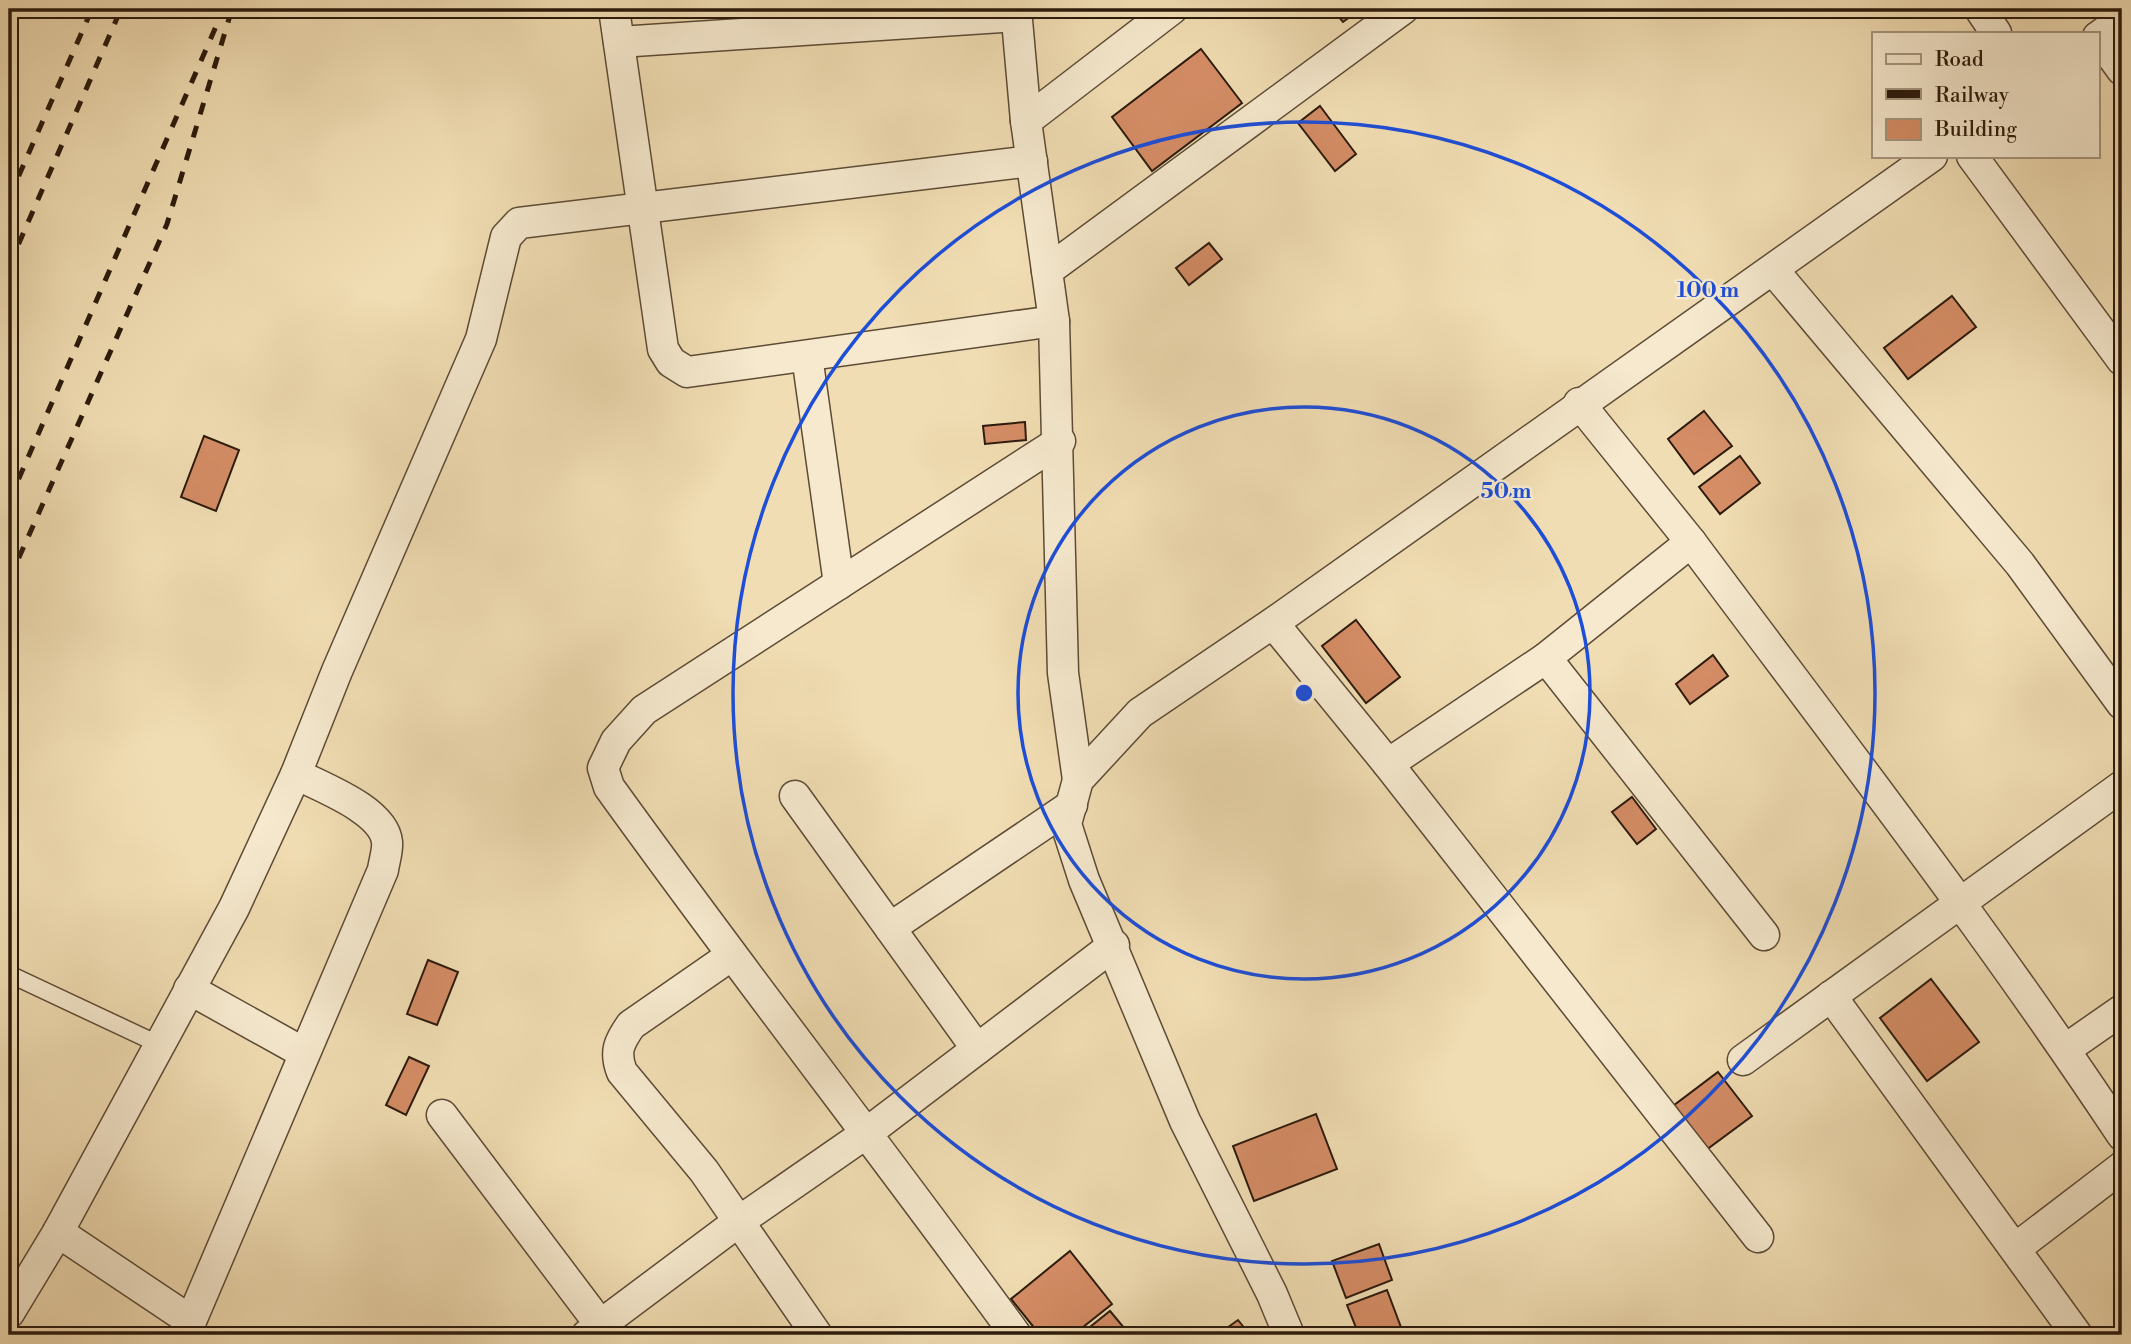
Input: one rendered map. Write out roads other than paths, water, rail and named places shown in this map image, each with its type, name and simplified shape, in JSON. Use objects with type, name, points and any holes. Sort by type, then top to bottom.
[{"type":"street","points":[[614,9],[663,349],[671,362],[687,372],[1054,321]]},
{"type":"street","points":[[1026,121],[1172,9]]},
{"type":"street","points":[[1047,271],[1404,9]]},
{"type":"street","points":[[1980,9],[1995,32]]},
{"type":"street","points":[[619,42],[1017,12],[1026,121],[1054,321],[1060,441],[1063,673],[1075,793],[1066,824],[1084,880],[1114,945],[1185,1121],[1272,1294],[1289,1335]]},
{"type":"street","points":[[2100,36],[2122,19]]},
{"type":"street","points":[[2100,40],[2122,70]]},
{"type":"street","points":[[890,928],[1075,793],[1140,713],[1273,623],[1579,403],[1774,271],[1929,158]]},
{"type":"street","points":[[1973,158],[2122,360]]},
{"type":"street","points":[[9,1313],[58,1232],[234,908],[296,774],[337,671],[481,340],[506,237],[511,229],[519,223],[1032,161]]},
{"type":"street","points":[[1774,271],[2020,564],[2122,704]]},
{"type":"street","points":[[807,356],[839,584]]},
{"type":"street","points":[[1579,403],[1691,542],[1960,902],[2066,1049],[2122,1135]]},
{"type":"street","points":[[1016,1335],[868,1132],[732,955],[610,787],[603,768],[616,741],[645,710],[1060,441]]},
{"type":"street","points":[[1388,764],[1546,658],[1691,542]]},
{"type":"street","points":[[1273,623],[1388,764],[1758,1237]]},
{"type":"street","points":[[1546,658],[1764,935]]},
{"type":"street","points":[[58,1232],[188,1328],[383,870],[388,843],[374,818],[348,799],[296,774]]},
{"type":"street","points":[[1743,1060],[2122,786]]},
{"type":"street","points":[[795,796],[977,1049]]},
{"type":"street","points":[[442,1115],[598,1332],[738,1222],[868,1132],[1114,945]]},
{"type":"street","points":[[732,955],[631,1025],[620,1041],[616,1056],[622,1072],[704,1171],[817,1335]]},
{"type":"street","points":[[189,989],[304,1053]]},
{"type":"street","points":[[1831,996],[2077,1335]]},
{"type":"street","points":[[2066,1049],[2122,1010]]},
{"type":"street","points":[[2015,1248],[2122,1167]]},
{"type":"lane","points":[[9,974],[158,1044]]},
{"type":"railway","points":[[9,198],[92,9]]},
{"type":"railway","points":[[9,266],[121,9]]},
{"type":"railway","points":[[9,580],[167,224],[232,9]]},
{"type":"railway","points":[[9,501],[221,15]]}]
